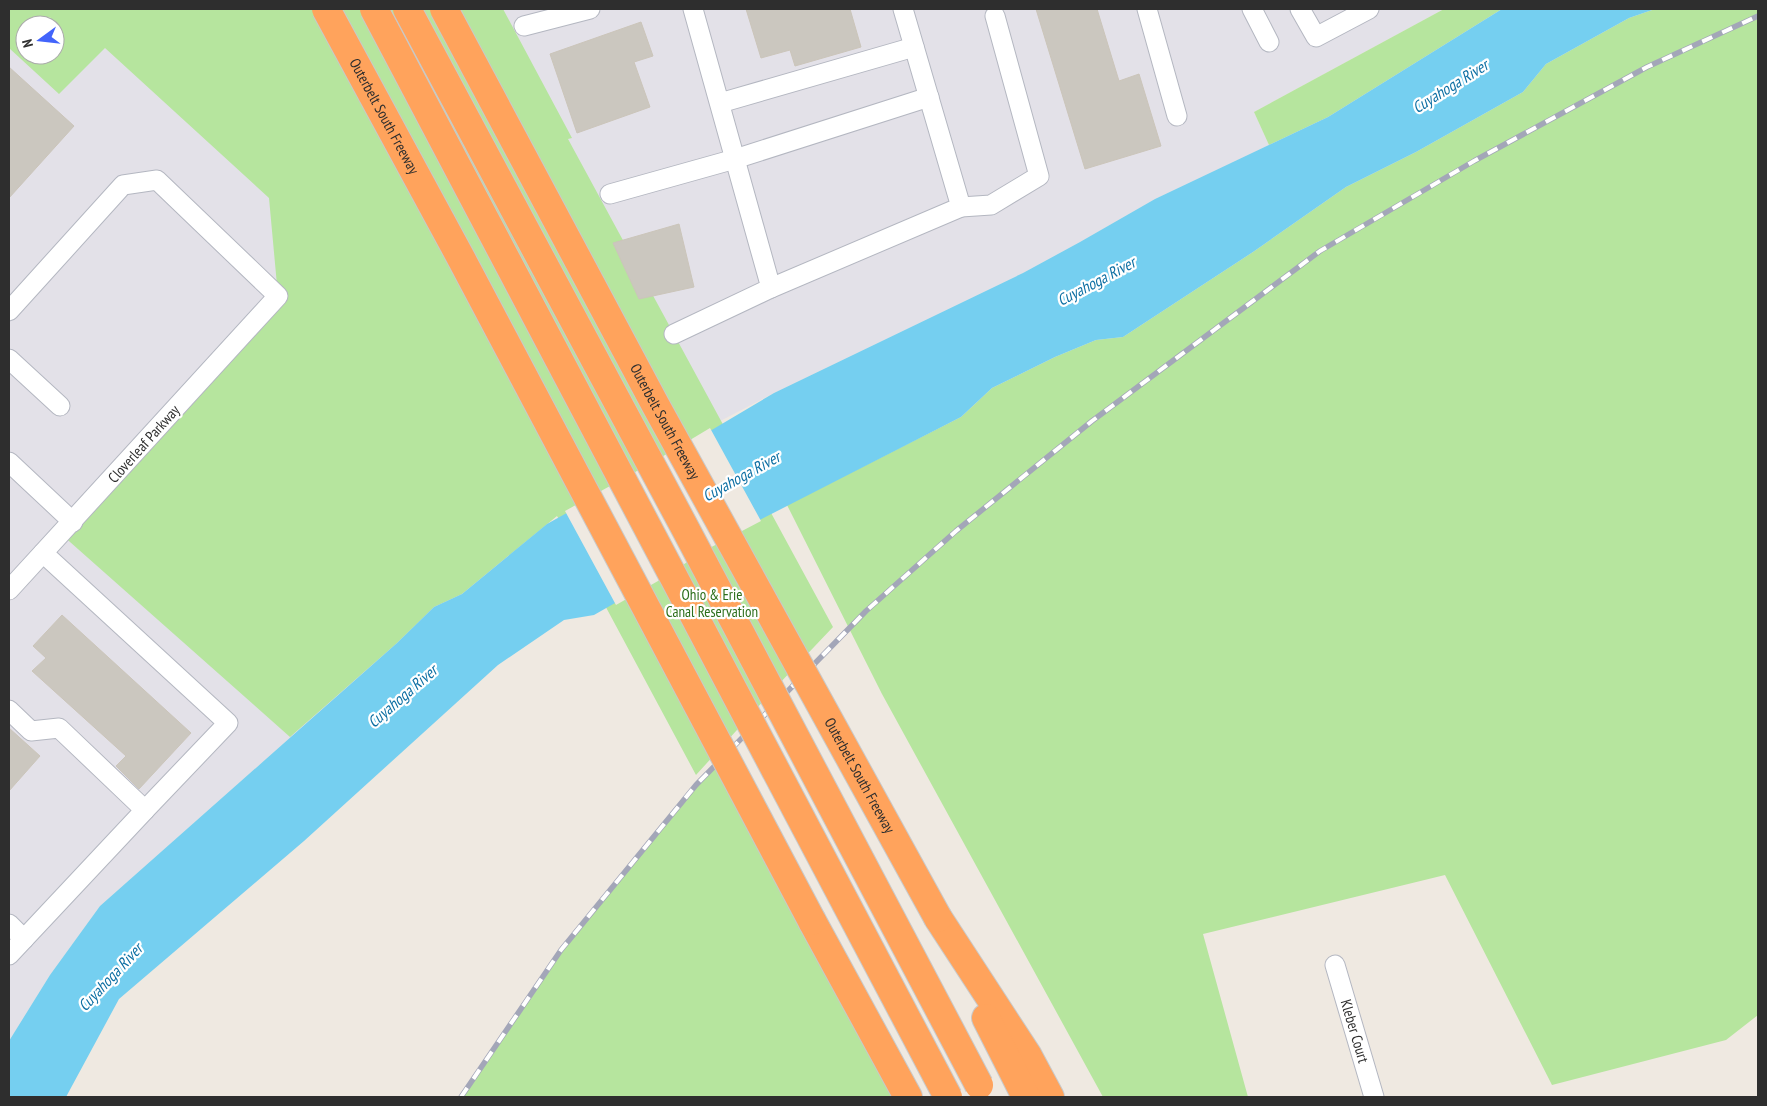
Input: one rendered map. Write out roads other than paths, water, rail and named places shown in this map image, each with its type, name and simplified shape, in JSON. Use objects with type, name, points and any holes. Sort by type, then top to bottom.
[{"type":"highway","name":"Outerbelt South Freeway","points":[[326,9],[462,260],[818,932],[908,1097]]},
{"type":"highway","points":[[374,9],[948,1097]]},
{"type":"highway","points":[[407,9],[685,528],[982,1091]]},
{"type":"highway","name":"Outerbelt South Freeway","points":[[444,9],[656,406],[1018,1061],[1026,1097]]},
{"type":"highway","points":[[1018,1061],[1050,1097]]},
{"type":"street","points":[[524,26],[590,9]]},
{"type":"street","points":[[693,9],[771,288]]},
{"type":"street","points":[[903,9],[961,207]]},
{"type":"street","points":[[1147,9],[1177,116]]},
{"type":"street","points":[[1252,9],[1270,42]]},
{"type":"street","points":[[1300,9],[1316,37],[1368,9]]},
{"type":"street","points":[[674,334],[771,288],[961,207],[991,205],[1039,176],[995,16]]},
{"type":"street","points":[[720,103],[914,47]]},
{"type":"street","points":[[610,194],[735,159],[929,97]]},
{"type":"street","name":"Cloverleaf Parkway","points":[[9,311],[124,185],[158,180],[278,296],[9,590]]},
{"type":"street","points":[[9,359],[60,406]]},
{"type":"street","points":[[9,462],[73,522]]},
{"type":"street","points":[[9,955],[228,723],[43,553]]},
{"type":"street","points":[[9,710],[31,731],[59,728],[145,810]]},
{"type":"street","points":[[9,924],[24,939]]},
{"type":"street","name":"Kleber Court","points":[[1335,965],[1374,1097]]},
{"type":"water","name":"Cuyahoga River","points":[[1502,9],[1655,9],[1629,18],[1546,64],[1523,92],[1416,152],[1346,187],[1253,252],[1123,337],[1096,340],[1055,357],[992,388],[961,417],[701,550],[664,575],[594,615],[564,620],[498,665],[304,841],[119,999],[66,1097],[9,1097],[9,1041],[50,975],[100,906],[397,643],[434,607],[462,594],[547,524],[656,463],[774,393],[1023,273],[1155,199],[1328,117]]},
{"type":"railway","points":[[461,1097],[561,950],[696,785],[866,611],[956,531],[1092,421],[1320,251],[1474,161],[1647,67],[1758,16]]},
{"type":"park label","name":"Ohio & Erie Canal Reservation","points":[[712,604]]}]
